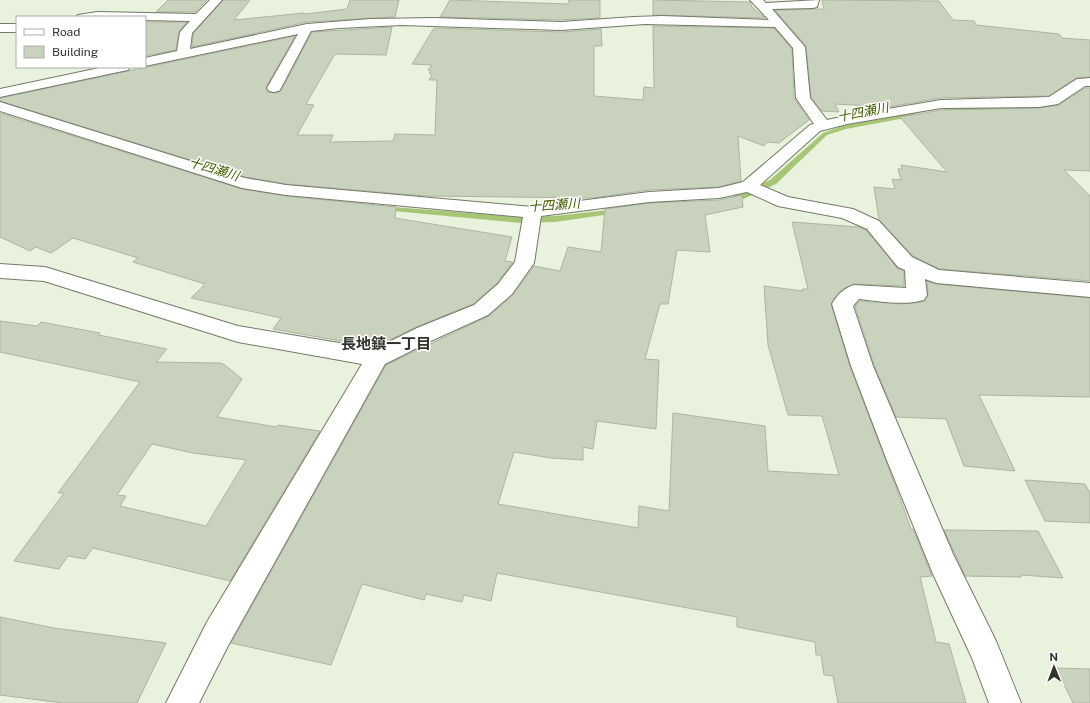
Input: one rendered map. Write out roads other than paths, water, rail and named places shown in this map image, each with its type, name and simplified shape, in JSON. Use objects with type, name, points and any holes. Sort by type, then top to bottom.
[{"type":"street","points":[[183,54],[186,32],[216,0]]},
{"type":"street","points":[[760,3],[813,5],[813,0]]},
{"type":"street","points":[[760,3],[798,47],[803,98],[823,126]]},
{"type":"street","points":[[87,16],[97,14],[199,18]]},
{"type":"street","points":[[146,62],[307,28],[334,24],[420,21],[562,26],[644,20],[778,24]]},
{"type":"street","points":[[0,28],[16,28]]},
{"type":"street","points":[[274,88],[307,28]]},
{"type":"street","points":[[0,94],[119,68]]},
{"type":"street","points":[[0,106],[242,183],[286,190],[534,212],[649,197],[719,193],[748,186],[815,128],[846,120],[941,104],[1039,103],[1053,101],[1082,82],[1090,82]]},
{"type":"street","points":[[748,186],[784,202],[847,213],[873,225],[905,262],[936,276],[1090,290]]},
{"type":"street","points":[[182,703],[218,633],[377,358],[425,334],[481,310],[505,289],[524,262],[534,212]]},
{"type":"street","points":[[914,266],[917,295],[905,296],[854,292],[842,304],[862,366],[904,473],[942,564],[985,652],[1005,703]]},
{"type":"street","points":[[0,270],[45,274],[238,334],[377,358]]},
{"type":"waterway","name":"十四瀬川","points":[[936,112],[954,109],[1044,108]]},
{"type":"waterway","name":"十四瀬川","points":[[729,200],[736,199],[773,182],[825,134],[845,127],[914,115]]},
{"type":"waterway","name":"十四瀬川","points":[[383,208],[521,220],[555,219],[618,211]]},
{"type":"district","name":"長地鎮一丁目","points":[[386,343]]}]
